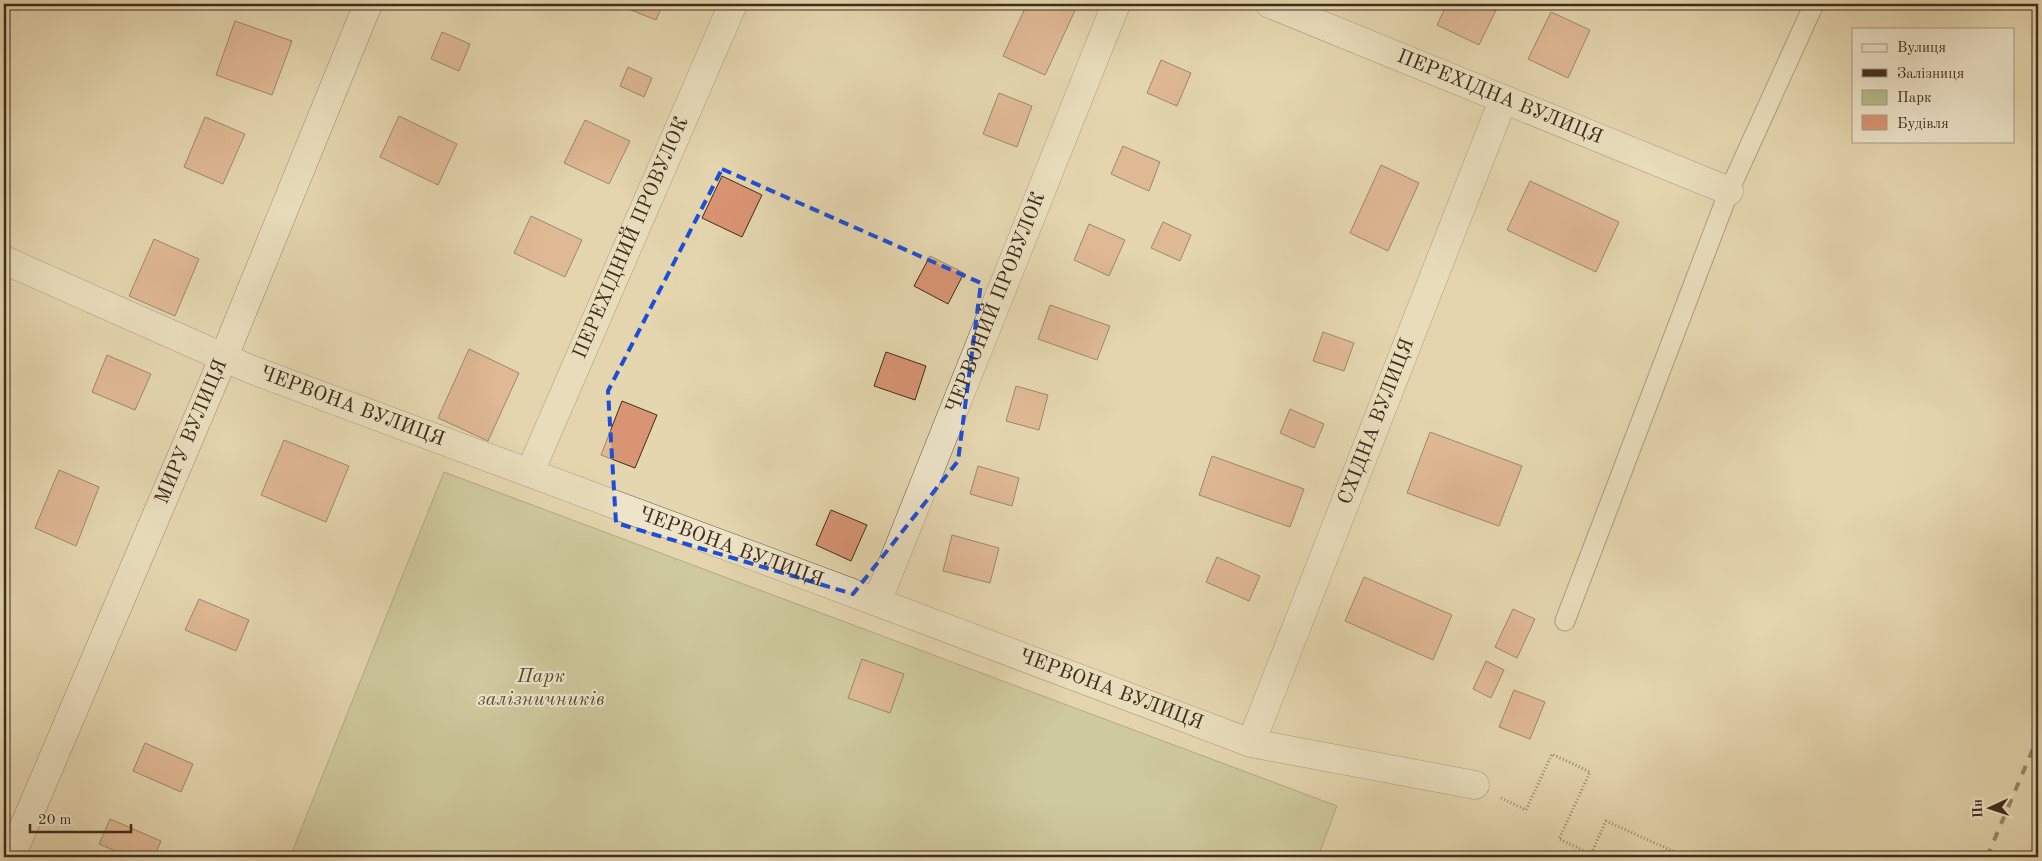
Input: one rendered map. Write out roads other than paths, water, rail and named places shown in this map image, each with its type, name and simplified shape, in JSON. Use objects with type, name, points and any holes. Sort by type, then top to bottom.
[{"type":"street","name":"МИРУ ВУЛИЦЯ","points":[[11,857],[224,359],[368,4]]},
{"type":"street","name":"ПЕРЕХІДНИЙ ПРОВУЛОК","points":[[530,472],[733,4]]},
{"type":"street","name":"ЧЕРВОНИЙ ПРОВУЛОК","points":[[877,602],[1116,4]]},
{"type":"street","name":"ПЕРЕХІДНА ВУЛИЦЯ","points":[[1270,4],[1729,191]]},
{"type":"street","name":"СХІДНА ВУЛИЦЯ","points":[[1251,743],[1503,100]]},
{"type":"street","name":"ЧЕРВОНА ВУЛИЦЯ","points":[[4,260],[224,359],[1251,743],[1475,785]]},
{"type":"lane","points":[[1564,621],[1729,191],[1814,4]]},
{"type":"railway","points":[[1987,857],[2038,737]]},
{"type":"park label","name":"Парк залізничників","points":[[541,688]]}]
